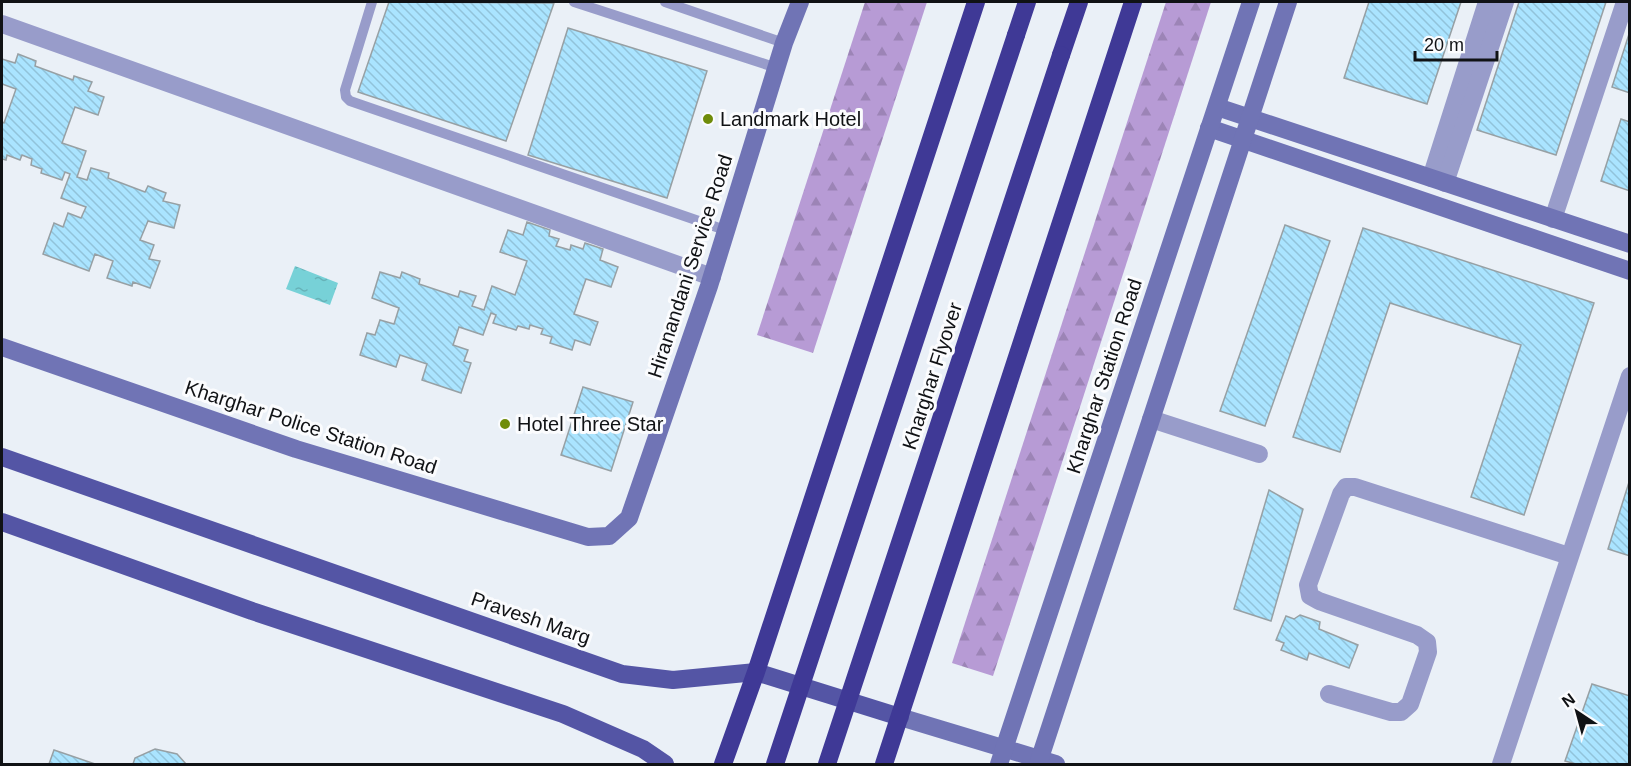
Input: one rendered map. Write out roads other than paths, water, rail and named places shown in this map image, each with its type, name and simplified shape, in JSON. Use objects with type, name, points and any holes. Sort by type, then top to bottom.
[{"type":"highway","points":[[723,765],[756,672],[976,2]]},
{"type":"highway","name":"Kharghar Flyover","points":[[775,765],[1027,2]]},
{"type":"highway","name":"Kharghar Flyover","points":[[827,765],[1079,2]]},
{"type":"highway","points":[[884,765],[1133,2]]},
{"type":"main road","name":"Pravesh Marg","points":[[2,457],[622,674],[673,680],[756,672],[900,717]]},
{"type":"main road","points":[[2,522],[252,611],[562,714],[643,749],[665,765]]},
{"type":"street","name":"Hiranandani Service Road","points":[[609,536],[629,518],[712,277],[784,43],[800,2]]},
{"type":"street","name":"Kharghar Station Road","points":[[1002,757],[1251,2]]},
{"type":"street","points":[[1044,763],[1151,419],[1288,2]]},
{"type":"street","points":[[1438,181],[1487,2]]},
{"type":"street","points":[[1438,181],[1505,2]]},
{"type":"street","points":[[1553,219],[1625,2]]},
{"type":"street","points":[[2,24],[712,277]]},
{"type":"street","points":[[1217,107],[1629,244]]},
{"type":"street","points":[[1209,128],[1629,271]]},
{"type":"street","name":"Kharghar Police Station Road","points":[[2,347],[296,449],[588,537],[609,536]]},
{"type":"street","points":[[1501,765],[1569,556],[1623,416],[1629,376]]},
{"type":"street","points":[[1151,419],[1259,454]]},
{"type":"street","points":[[1329,694],[1391,712],[1401,712],[1410,704],[1428,652],[1427,642],[1417,635],[1310,596],[1308,585],[1341,494],[1346,487],[1355,487],[1569,556]]},
{"type":"street","name":"Pravesh Marg","points":[[900,717],[1002,757],[1044,763]]},
{"type":"lane","points":[[372,2],[345,90],[346,97],[350,101],[725,230]]},
{"type":"lane","points":[[573,2],[777,68]]},
{"type":"lane","points":[[665,2],[784,43]]},
{"type":"water","points":[[295,266],[338,283],[330,305],[286,289]]},
{"type":"place","name":"Landmark Hotel","points":[[708,119]]},
{"type":"place","name":"Hotel Three Star","points":[[505,424]]}]
